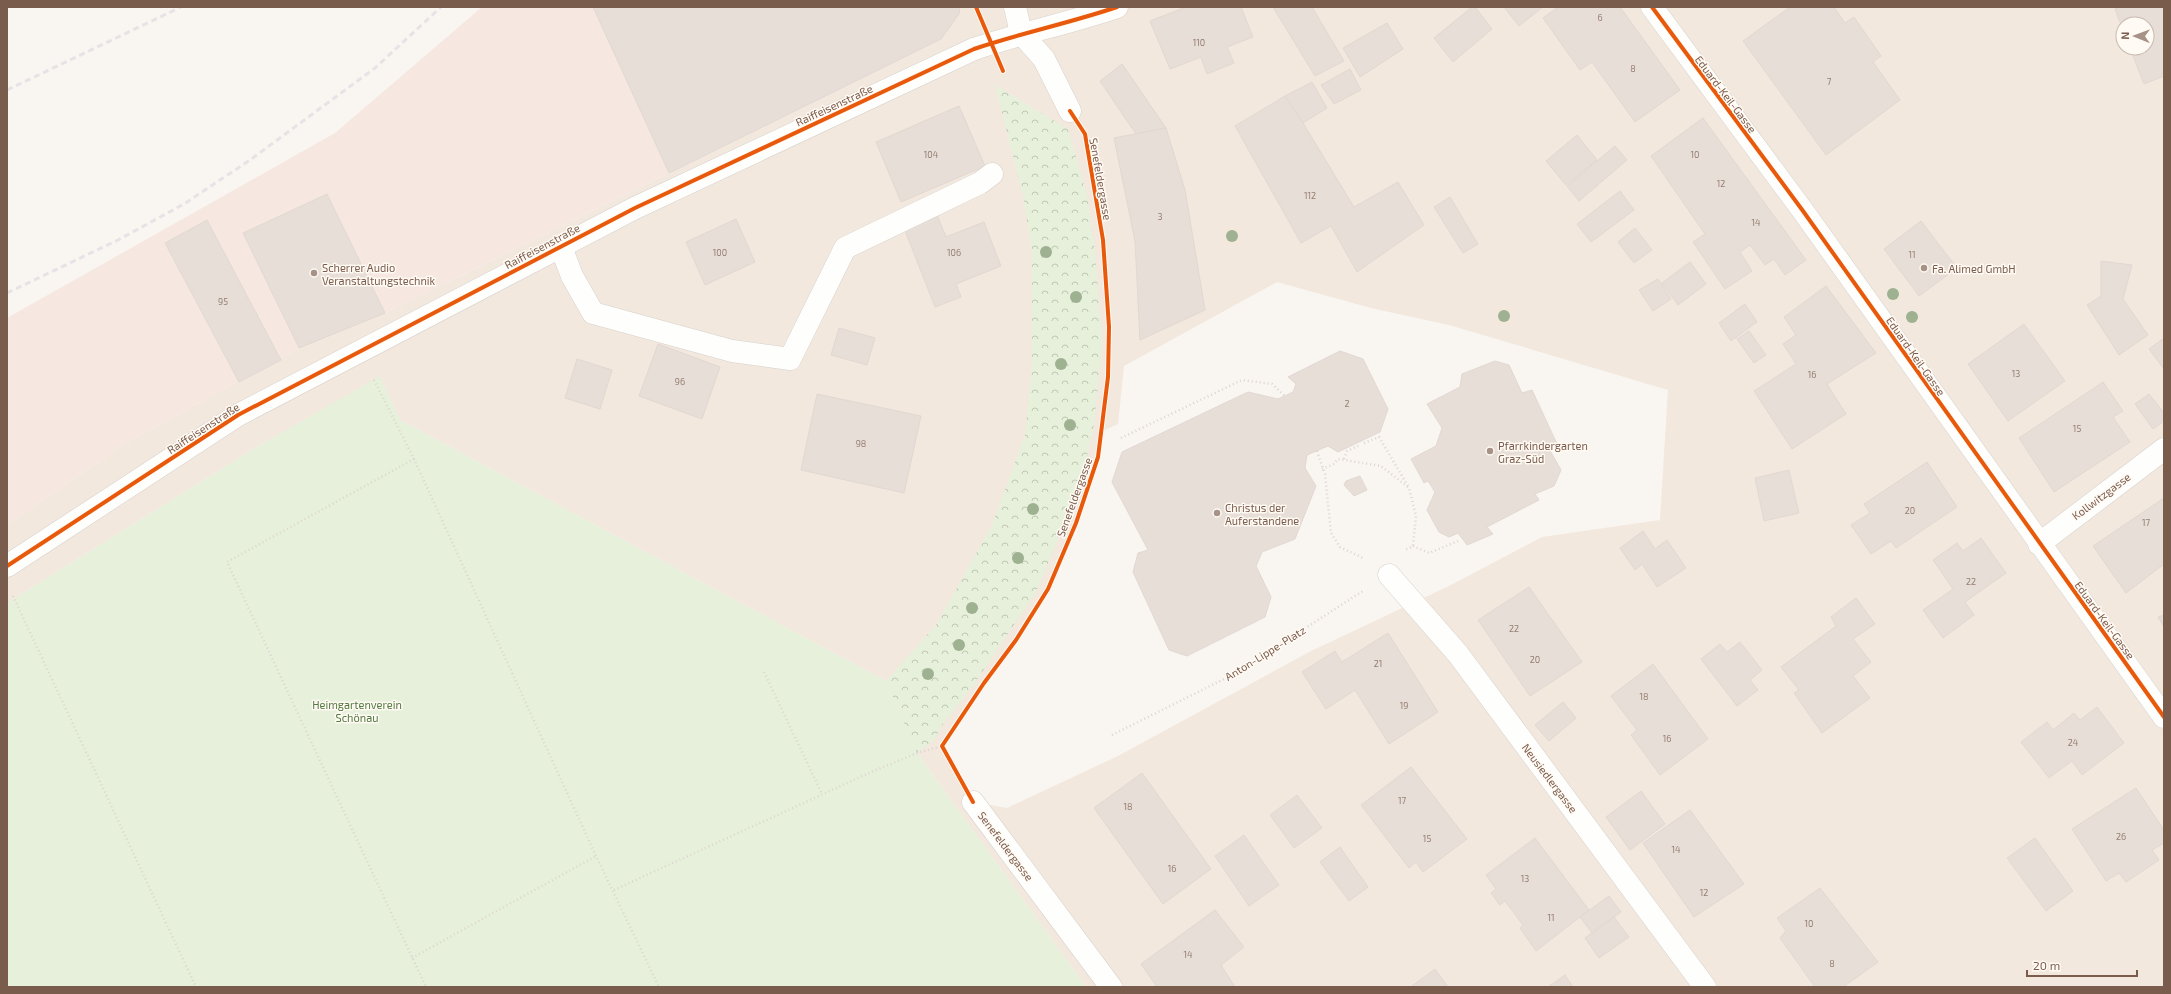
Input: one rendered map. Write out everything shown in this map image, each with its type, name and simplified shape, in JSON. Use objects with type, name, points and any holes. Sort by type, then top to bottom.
[{"type":"street","points":[[1015,7],[1021,33],[1044,59],[1070,111]]},
{"type":"street","name":"Raiffeisenstraße","points":[[7,566],[238,415],[635,208],[967,53],[1021,33],[1084,18],[1117,7]]},
{"type":"street","name":"Eduard-Keil-Gasse","points":[[1652,7],[1803,211],[2039,544],[2164,717]]},
{"type":"street","points":[[561,246],[572,276],[593,313],[732,351],[790,359],[845,248],[980,183],[992,174]]},
{"type":"street","name":"Kollwitzgasse","points":[[2039,544],[2164,448]]},
{"type":"street","name":"Neusiedlergasse","points":[[1388,575],[1458,654],[1704,987]]},
{"type":"street","name":"Senefeldergasse","points":[[973,802],[1111,987]]},
{"type":"path","points":[[374,380],[414,459],[596,856],[614,890],[659,987]]},
{"type":"path","points":[[1121,438],[1242,380],[1272,384],[1285,396]]},
{"type":"path","points":[[1364,443],[1379,437],[1409,488],[1416,516],[1413,546]]},
{"type":"path","points":[[1344,459],[1347,451],[1360,445]]},
{"type":"path","points":[[1317,451],[1325,474],[1331,533],[1340,547],[1366,559],[1388,575]]},
{"type":"path","points":[[414,459],[227,562],[426,987]]},
{"type":"path","points":[[1322,469],[1334,464],[1338,459],[1381,466],[1409,488]]},
{"type":"path","points":[[1413,546],[1429,553],[1458,541]]},
{"type":"path","points":[[1401,552],[1413,546]]},
{"type":"path","points":[[13,599],[196,987]]},
{"type":"path","points":[[764,672],[822,794]]},
{"type":"path","points":[[614,890],[822,794],[917,753],[942,746],[946,740]]},
{"type":"path","points":[[942,746],[945,752]]},
{"type":"path","points":[[412,958],[596,856]]},
{"type":"shaded area","points":[[482,7],[960,7],[959,14],[941,39],[385,313],[299,348],[126,443],[7,525],[7,318],[335,133]]},
{"type":"shaded area","points":[[960,7],[2164,7],[2164,987],[1086,987],[917,753],[886,681],[400,420],[380,377],[260,445],[7,603],[7,525],[126,443],[299,348],[385,313],[941,39],[959,14]],"holes":[[[1277,282],[1371,308],[1449,325],[1668,390],[1660,520],[1542,537],[1449,586],[1309,652],[1118,756],[1007,808],[973,802],[942,746],[984,683],[1016,640],[1048,589],[1089,488],[1098,457],[1103,431],[1118,424],[1124,366]]]},
{"type":"green space","points":[[995,85],[1068,129],[1087,195],[1095,252],[1102,345],[1094,425],[1085,465],[1071,508],[1036,592],[970,690],[944,722],[934,740],[917,753],[886,681],[936,625],[992,525],[1025,435],[1032,363],[1032,251],[1023,196]]},
{"type":"green space","name":"Heimgartenverein Schönau","points":[[380,376],[400,420],[886,681],[917,753],[1086,987],[7,987],[7,603],[260,445]]},
{"type":"building","points":[[593,7],[960,7],[959,14],[941,39],[669,173]]},
{"type":"building","points":[[1186,7],[1241,7],[1253,37],[1227,47],[1234,63],[1207,74],[1201,57],[1170,69],[1150,21]]},
{"type":"building","points":[[1273,7],[1312,7],[1344,61],[1315,76]]},
{"type":"building","points":[[1472,7],[1475,7],[1492,29],[1453,62],[1434,38]]},
{"type":"building","points":[[1504,7],[1543,7],[1519,26]]},
{"type":"building","points":[[1558,7],[1620,7],[1680,90],[1635,122],[1592,62],[1580,70],[1543,18]]},
{"type":"building","points":[[1790,7],[1834,7],[1845,23],[1854,17],[1881,56],[1873,62],[1900,100],[1826,155],[1743,41]]},
{"type":"building","points":[[2120,7],[2164,7],[2164,76],[2144,84],[2133,56],[2155,56],[2155,16],[2118,16],[2115,9]]},
{"type":"building","points":[[1387,23],[1403,49],[1360,77],[1343,48]]},
{"type":"building","points":[[1122,64],[1166,128],[1136,134],[1100,81]]},
{"type":"building","points":[[1350,69],[1361,90],[1334,104],[1321,85]]},
{"type":"building","points":[[1312,82],[1327,108],[1303,123],[1285,96]]},
{"type":"building","points":[[1285,96],[1354,207],[1398,182],[1424,225],[1357,272],[1331,226],[1301,243],[1235,126]]},
{"type":"building","points":[[959,106],[985,166],[901,202],[876,142]]},
{"type":"building","points":[[1703,118],[1806,260],[1785,275],[1774,259],[1765,265],[1750,245],[1740,252],[1752,271],[1725,289],[1693,242],[1705,234],[1651,156]]},
{"type":"building","points":[[1166,128],[1185,190],[1205,310],[1140,340],[1135,241],[1114,138]]},
{"type":"building","points":[[1577,135],[1597,160],[1566,185],[1546,161]]},
{"type":"building","points":[[1615,146],[1627,160],[1579,201],[1567,186]]},
{"type":"building","points":[[1620,191],[1634,210],[1591,242],[1577,224]]},
{"type":"building","name":"Scherrer Audio Veranstaltungstechnik","points":[[327,194],[385,313],[299,348],[243,233]]},
{"type":"building","points":[[1450,197],[1478,244],[1463,253],[1434,207]]},
{"type":"building","points":[[937,215],[946,237],[984,222],[1001,266],[956,284],[961,297],[935,307],[904,228]]},
{"type":"building","points":[[736,219],[755,262],[705,285],[686,242]]},
{"type":"building","points":[[207,220],[281,360],[239,382],[165,243]]},
{"type":"building","points":[[1921,221],[1957,268],[1919,296],[1884,249]]},
{"type":"building","points":[[1635,228],[1652,250],[1634,263],[1618,242]]},
{"type":"building","points":[[2101,261],[2132,265],[2123,299],[2148,335],[2119,355],[2087,305],[2101,296]]},
{"type":"building","points":[[1690,262],[1706,284],[1678,305],[1662,283]]},
{"type":"building","points":[[1658,279],[1671,299],[1653,311],[1639,290]]},
{"type":"building","points":[[1826,286],[1876,353],[1827,384],[1846,414],[1792,449],[1754,391],[1796,364],[1783,344],[1796,335],[1784,317]]},
{"type":"building","points":[[1745,304],[1757,322],[1731,341],[1719,323]]},
{"type":"building","points":[[2024,324],[2065,381],[2008,421],[1968,364]]},
{"type":"building","points":[[839,328],[875,338],[867,365],[831,355]]},
{"type":"building","points":[[1749,331],[1766,355],[1754,363],[1737,339]]},
{"type":"building","points":[[2164,338],[2164,369],[2149,349]]},
{"type":"building","points":[[658,344],[720,367],[702,419],[639,396]]},
{"type":"building","name":"Christus der Auferstandene","points":[[1340,351],[1363,359],[1388,409],[1380,432],[1338,452],[1328,446],[1307,455],[1305,468],[1316,486],[1295,539],[1262,552],[1256,566],[1271,597],[1265,617],[1187,656],[1169,650],[1133,572],[1138,553],[1148,550],[1112,482],[1122,452],[1248,392],[1278,399],[1293,392],[1296,384],[1288,377]]},
{"type":"building","points":[[577,359],[612,370],[600,409],[565,398]]},
{"type":"building","points":[[1495,361],[1509,365],[1522,393],[1532,390],[1557,444],[1548,447],[1561,470],[1554,486],[1535,494],[1539,500],[1487,527],[1493,534],[1467,545],[1458,533],[1449,537],[1439,532],[1427,510],[1435,492],[1428,481],[1424,483],[1411,459],[1436,446],[1442,428],[1427,404],[1460,387],[1462,374]]},
{"type":"building","points":[[2103,382],[2123,411],[2113,417],[2130,442],[2054,492],[2019,438]]},
{"type":"building","points":[[817,394],[921,416],[904,493],[801,470]]},
{"type":"building","points":[[2149,394],[2164,413],[2164,421],[2153,429],[2135,404]]},
{"type":"building","points":[[1927,462],[1957,507],[1896,548],[1891,541],[1871,554],[1851,525],[1870,513],[1864,504]]},
{"type":"building","points":[[1789,470],[1799,513],[1764,521],[1755,478]]},
{"type":"building","points":[[1360,476],[1367,490],[1354,496],[1344,485],[1346,481]]},
{"type":"building","points":[[2164,498],[2164,564],[2126,593],[2093,546]]},
{"type":"building","points":[[1643,531],[1655,549],[1667,540],[1686,568],[1657,587],[1642,564],[1635,570],[1620,548]]},
{"type":"building","points":[[1981,538],[2006,573],[1965,602],[1974,615],[1943,638],[1923,610],[1953,589],[1933,560],[1957,543],[1963,551]]},
{"type":"building","points":[[1529,587],[1582,662],[1530,696],[1478,620]]},
{"type":"building","points":[[1856,598],[1875,624],[1853,639],[1871,662],[1853,676],[1870,698],[1822,733],[1794,693],[1799,690],[1781,667],[1836,626],[1831,617]]},
{"type":"building","points":[[2164,615],[2164,627],[2158,617]]},
{"type":"building","points":[[1388,633],[1438,712],[1389,744],[1355,690],[1326,709],[1302,672],[1335,651],[1342,662]]},
{"type":"building","points":[[1740,642],[1762,670],[1750,680],[1758,690],[1737,706],[1701,659],[1720,644],[1727,652]]},
{"type":"building","points":[[1653,664],[1708,739],[1660,775],[1631,735],[1637,730],[1611,696]]},
{"type":"building","points":[[1563,702],[1576,718],[1549,741],[1535,725]]},
{"type":"building","points":[[2097,707],[2124,743],[2082,775],[2072,761],[2049,778],[2021,742],[2047,722],[2053,730],[2074,713],[2080,720]]},
{"type":"building","points":[[1411,767],[1467,839],[1423,872],[1416,862],[1409,868],[1361,805]]},
{"type":"building","points":[[1142,773],[1211,869],[1163,904],[1094,808]]},
{"type":"building","points":[[2136,788],[2164,830],[2164,843],[2152,850],[2159,860],[2126,882],[2119,873],[2106,881],[2072,829]]},
{"type":"building","points":[[1641,791],[1665,824],[1630,850],[1606,817]]},
{"type":"building","points":[[1297,795],[1322,828],[1294,848],[1270,815]]},
{"type":"building","points":[[1690,810],[1744,884],[1694,917],[1643,843]]},
{"type":"building","points":[[1244,835],[1279,885],[1249,906],[1215,856]]},
{"type":"building","points":[[1535,838],[1589,910],[1536,951],[1520,928],[1523,925],[1505,901],[1500,905],[1491,893],[1496,889],[1486,875]]},
{"type":"building","points":[[2035,838],[2073,891],[2046,911],[2007,858]]},
{"type":"building","points":[[1340,847],[1368,887],[1349,901],[1320,862]]},
{"type":"building","points":[[1820,888],[1878,962],[1843,987],[1815,987],[1780,938],[1786,931],[1777,918]]},
{"type":"building","points":[[1609,896],[1621,912],[1592,933],[1580,917]]},
{"type":"building","points":[[1215,910],[1244,947],[1221,965],[1235,987],[1157,987],[1141,964]]},
{"type":"building","points":[[1614,917],[1629,937],[1599,958],[1585,938]]},
{"type":"building","points":[[1435,969],[1448,987],[1412,986]]},
{"type":"building","points":[[1565,975],[1573,987],[1548,987]]},
{"type":"railway","points":[[7,90],[181,7]]},
{"type":"railway","points":[[7,293],[118,240],[184,204],[250,160],[375,68],[441,7]]},
{"type":"cycle path","points":[[976,7],[1003,71]]},
{"type":"cycle path","points":[[7,566],[238,415],[635,208],[974,49],[1117,7]]},
{"type":"cycle path","points":[[1652,7],[1803,211],[2164,717]]},
{"type":"cycle path","points":[[973,802],[942,746],[984,683],[1016,640],[1048,589],[1076,523],[1098,457],[1108,377],[1109,327],[1103,240],[1085,134],[1070,111]]},
{"type":"place","name":"Fa. Alimed GmbH","points":[[1924,268]]},
{"type":"place","name":"Scherrer Audio Veranstaltungstechnik","points":[[314,273]]},
{"type":"place","name":"Pfarrkindergarten Graz-Süd","points":[[1490,451]]},
{"type":"place","name":"Christus der Auferstandene","points":[[1217,513]]}]
